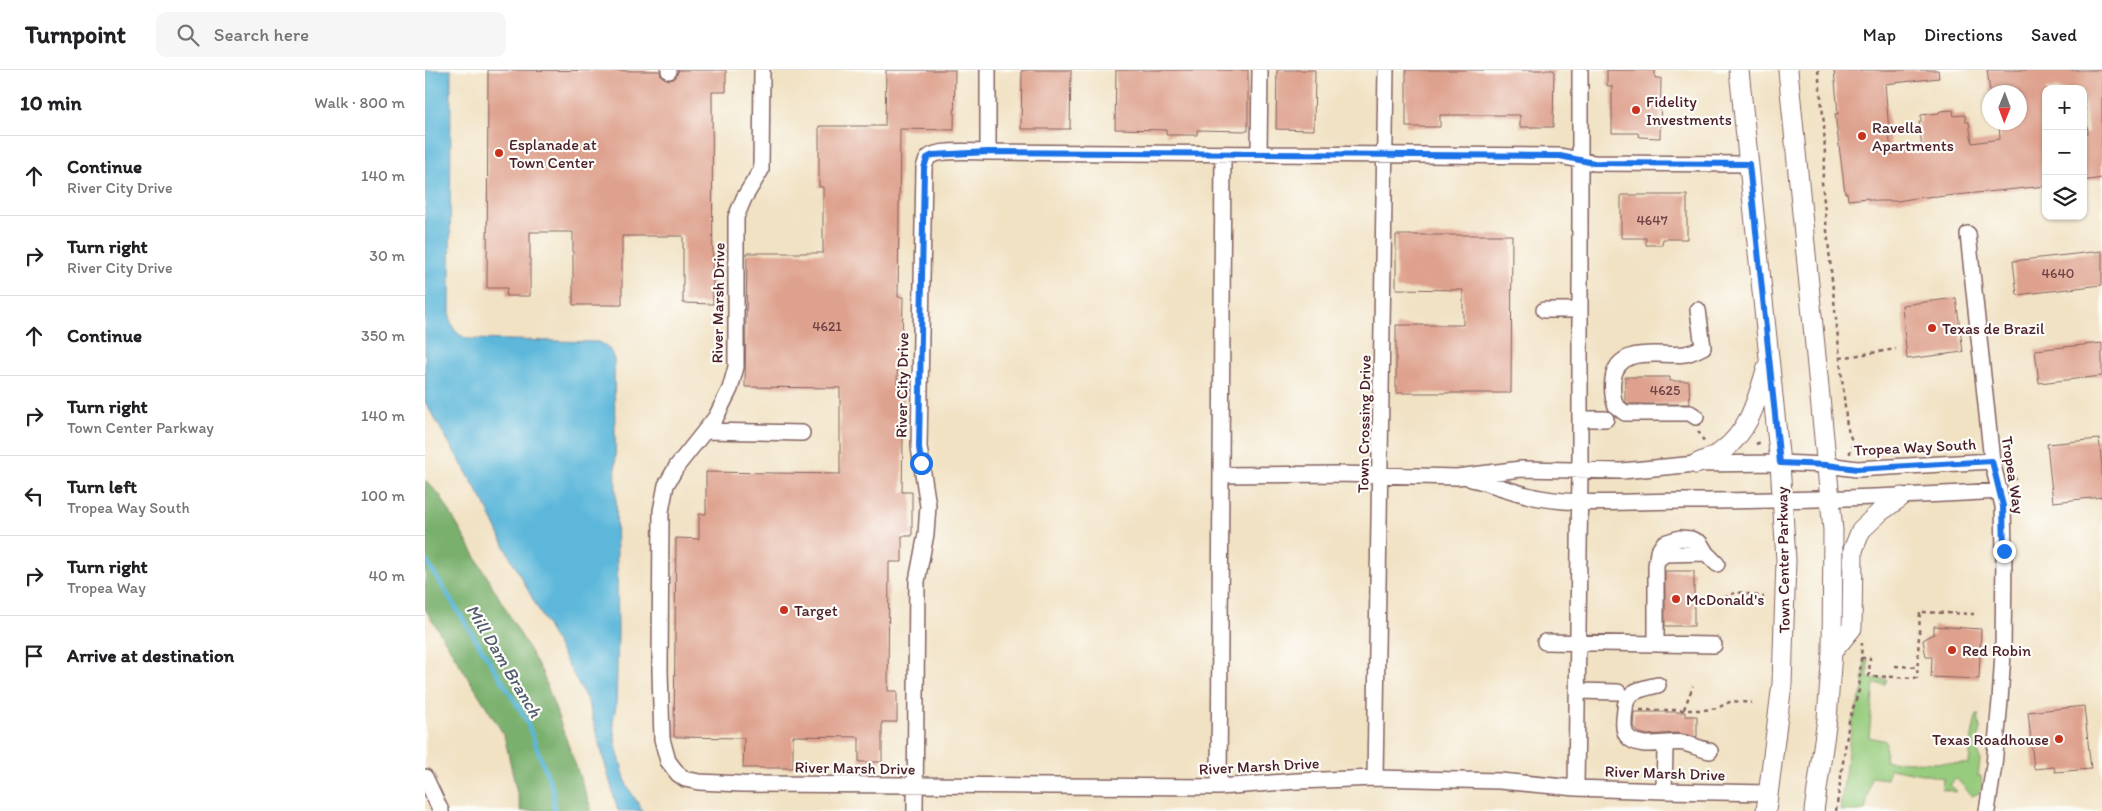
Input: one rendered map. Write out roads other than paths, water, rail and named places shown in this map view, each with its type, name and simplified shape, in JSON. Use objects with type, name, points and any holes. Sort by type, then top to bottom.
[{"type":"main road","name":"Town Center Parkway","points":[[1739,70],[1780,463],[1786,560],[1782,684],[1767,802]]},
{"type":"main road","points":[[1788,70],[1833,530],[1832,652],[1827,719],[1814,811]]},
{"type":"main road","points":[[1696,464],[1720,453],[1735,439],[1750,418],[1769,359]]},
{"type":"main road","points":[[1832,652],[1852,628],[1853,550],[1861,530],[1901,497]]},
{"type":"street","name":"River Marsh Drive","points":[[763,70],[761,170],[741,203],[736,217],[735,368],[730,389],[716,417],[677,466],[666,485],[661,511],[660,671],[662,739],[668,761],[678,774],[685,779],[699,782],[915,786],[1219,787],[1375,778],[1500,781],[1576,788],[1664,791],[1767,802]]},
{"type":"street","points":[[988,70],[988,152],[1384,153],[1560,156],[1594,163],[1749,164]]},
{"type":"street","points":[[1259,154],[1260,70]]},
{"type":"street","name":"Town Crossing Drive","points":[[1375,778],[1386,70]]},
{"type":"street","points":[[1576,788],[1580,470],[1580,70]]},
{"type":"street","name":"River City Drive","points":[[915,786],[917,581],[926,534],[928,506],[919,447],[924,168],[927,158],[933,155],[988,152]]},
{"type":"street","points":[[1219,787],[1223,154]]},
{"type":"street","name":"Tropea Way","points":[[1968,234],[1992,461],[2003,506],[2003,654],[1994,765],[1987,811]]},
{"type":"street","points":[[1544,310],[1579,310]]},
{"type":"street","points":[[1696,417],[1690,413],[1625,413],[1619,410],[1613,400],[1613,380],[1619,363],[1627,357],[1687,354],[1703,347],[1698,310]]},
{"type":"street","points":[[1580,419],[1606,419]]},
{"type":"street","points":[[705,431],[802,434]]},
{"type":"street","name":"Tropea Way South","points":[[1457,477],[1521,469],[1622,471],[1696,464],[1780,463],[1827,465],[1857,469],[1992,461]]},
{"type":"street","points":[[1221,475],[1457,477],[1488,483],[1539,498],[1579,502],[1783,501],[1830,497],[1901,497],[1999,492]]},
{"type":"street","points":[[1656,644],[1657,560],[1658,552],[1663,543],[1680,538],[1691,539],[1700,543],[1706,553],[1717,564]]},
{"type":"street","points":[[1545,642],[1715,645]]},
{"type":"street","points":[[1658,685],[1627,696],[1624,731],[1628,738],[1635,742],[1643,743],[1683,743],[1710,751]]},
{"type":"street","points":[[1577,691],[1617,692]]},
{"type":"street","points":[[1664,791],[1665,750]]},
{"type":"street","points":[[425,777],[441,811]]},
{"type":"street","points":[[915,786],[915,811]]},
{"type":"water","points":[[425,70],[451,70],[450,317],[453,328],[460,335],[468,339],[598,342],[609,348],[612,353],[614,360],[618,632],[616,706],[613,722],[616,746],[627,786],[643,811],[618,811],[588,702],[507,551],[485,504],[425,402]]},
{"type":"waterway","name":"Mill Dam Branch","points":[[425,559],[525,717],[553,790],[554,811]]},
{"type":"place","name":"Fidelity Investments","points":[[1636,110]]},
{"type":"place","name":"Ravella Apartments","points":[[1862,136]]},
{"type":"place","name":"Esplanade at Town Center","points":[[499,153]]},
{"type":"place","name":"Texas de Brazil","points":[[1932,328]]},
{"type":"place","name":"McDonald's","points":[[1676,599]]},
{"type":"place","name":"Target","points":[[784,610]]},
{"type":"place","name":"Red Robin","points":[[1952,650]]},
{"type":"place","name":"Texas Roadhouse","points":[[2059,739]]}]
